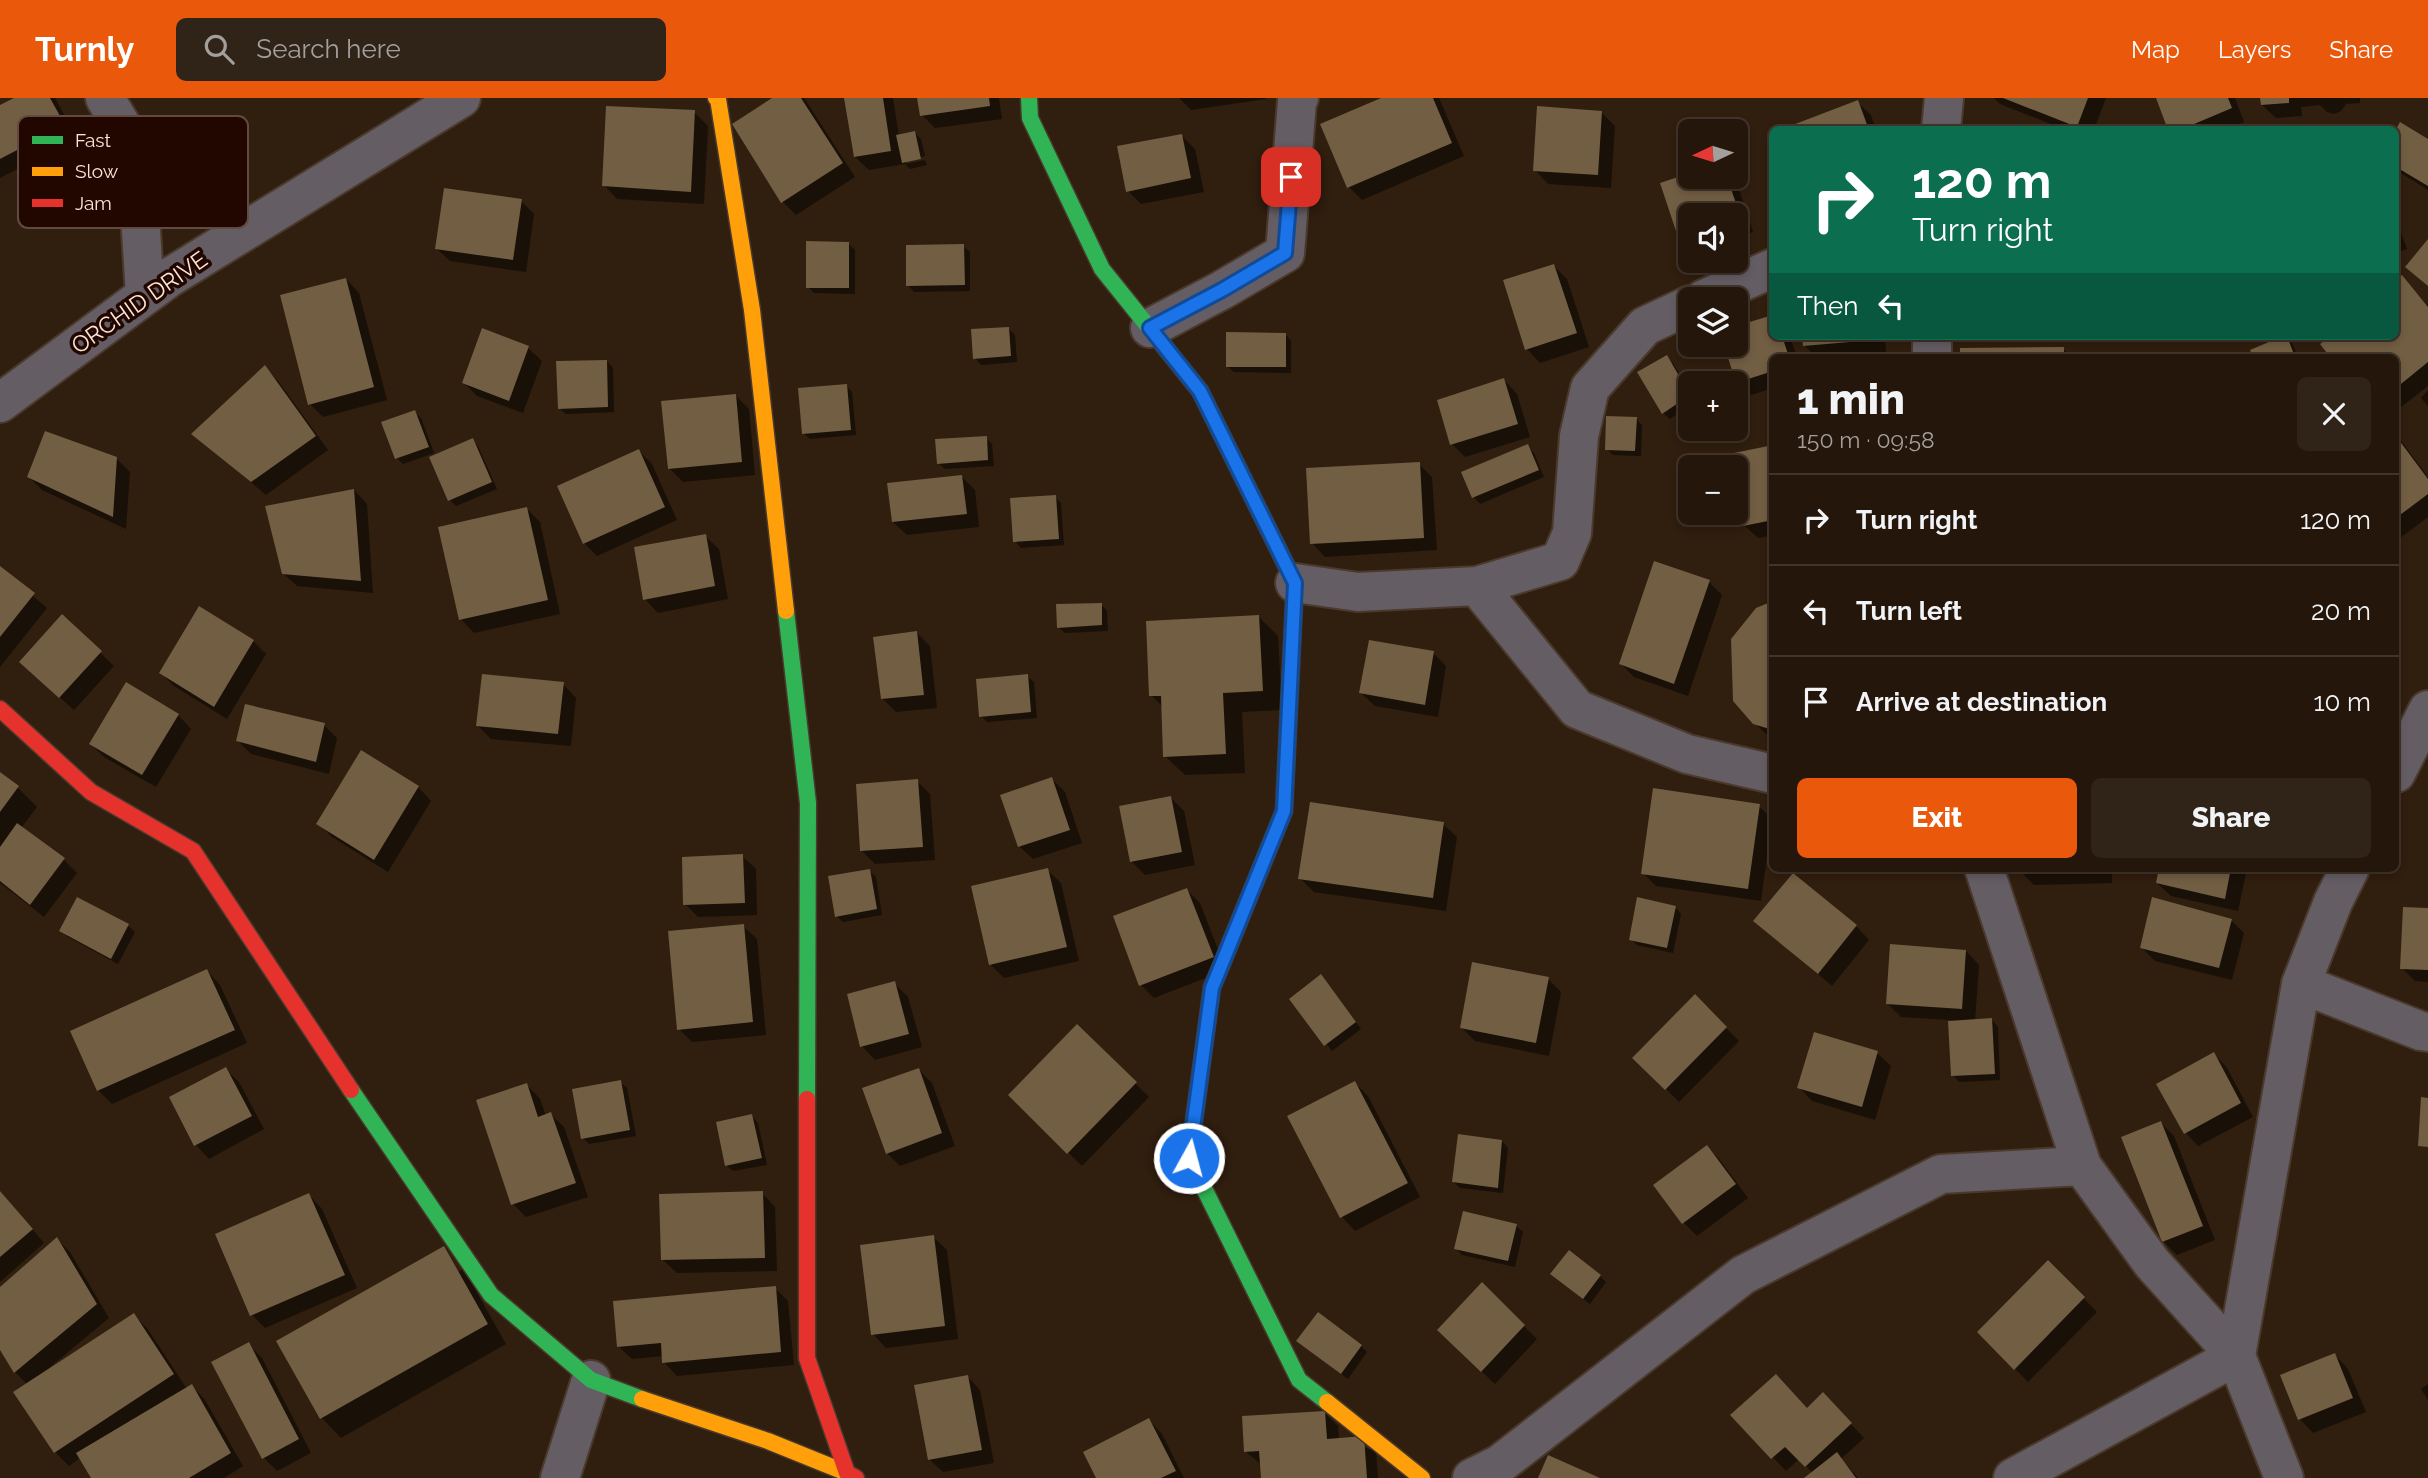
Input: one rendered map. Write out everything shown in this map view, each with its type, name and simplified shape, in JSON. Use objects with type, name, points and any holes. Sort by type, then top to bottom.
[{"type":"street","points":[[105,98],[116,116]]},
{"type":"street","name":"ORCHID DRIVE","points":[[0,403],[170,276],[461,98]]},
{"type":"street","points":[[716,98],[752,310],[808,803],[807,1357],[850,1476]]},
{"type":"street","points":[[1029,98],[1030,118],[1102,269],[1200,391],[1295,583],[1284,811],[1212,988],[1189,1158],[1299,1380],[1422,1478]]},
{"type":"street","points":[[1150,328],[1285,253],[1299,98]]},
{"type":"street","points":[[1941,126],[1944,98]]},
{"type":"street","points":[[141,228],[145,295]]},
{"type":"street","points":[[1731,287],[1769,270]]},
{"type":"street","points":[[1295,583],[1358,592],[1477,586],[1560,561],[1573,533],[1579,436],[1590,388],[1645,326],[1678,311]]},
{"type":"street","points":[[1477,586],[1577,709],[1687,754],[1769,773]]},
{"type":"street","points":[[0,709],[92,792],[192,851],[367,1115],[491,1295],[591,1380],[674,1411],[768,1441],[850,1476]]},
{"type":"street","points":[[2399,767],[2428,710]]},
{"type":"street","points":[[1985,872],[2082,1166],[2152,1263],[2236,1356],[2284,1478]]},
{"type":"street","points":[[2236,1356],[2301,984],[2333,902],[2348,872]]},
{"type":"street","points":[[2301,984],[2428,1032]]},
{"type":"street","points":[[1472,1478],[1500,1464],[1744,1275],[1941,1174],[2082,1166]]},
{"type":"street","points":[[2013,1478],[2236,1356]]},
{"type":"street","points":[[560,1478],[591,1380]]},
{"type":"building","points":[[14,98],[50,98],[60,116],[18,116],[18,150],[0,159],[0,105]]},
{"type":"building","points":[[772,98],[801,98],[843,163],[781,203],[732,124]]},
{"type":"building","points":[[844,98],[883,98],[891,151],[854,157]]},
{"type":"building","points":[[917,98],[989,98],[990,106],[920,116]]},
{"type":"building","points":[[1381,98],[1433,98],[1452,143],[1347,188],[1320,124]]},
{"type":"building","points":[[2003,98],[2088,98],[2077,126]]},
{"type":"building","points":[[2156,98],[2228,98],[2232,108],[2189,126],[2166,126]]},
{"type":"building","points":[[2260,98],[2289,98],[2289,103],[2261,105]]},
{"type":"building","points":[[1858,100],[1868,126],[1790,126]]},
{"type":"building","points":[[606,106],[695,110],[691,192],[602,186]]},
{"type":"building","points":[[1537,106],[1602,111],[1598,175],[1533,171]]},
{"type":"building","points":[[2400,122],[2428,139],[2428,186],[2399,169],[2398,126]]},
{"type":"building","points":[[915,131],[921,159],[902,163],[896,135]]},
{"type":"building","points":[[1182,134],[1191,178],[1126,192],[1117,146]]},
{"type":"building","points":[[1678,177],[1678,189],[1731,189],[1736,203],[1678,203],[1678,237],[1660,183]]},
{"type":"building","points":[[444,188],[522,199],[513,260],[435,249]]},
{"type":"building","points":[[2428,239],[2428,286],[2405,267]]},
{"type":"building","points":[[806,241],[849,242],[849,288],[806,288]]},
{"type":"building","points":[[964,244],[965,285],[906,286],[906,245]]},
{"type":"building","points":[[1554,264],[1577,333],[1525,350],[1503,280]]},
{"type":"building","points":[[2402,275],[2428,307],[2428,362],[2399,386],[2399,354],[2328,354],[2320,344],[2325,340],[2399,340],[2399,278]]},
{"type":"building","points":[[346,278],[374,387],[308,405],[280,295]]},
{"type":"building","points":[[1769,316],[1769,340],[1783,340],[1788,354],[1769,354],[1769,372],[1748,379],[1748,371],[1732,371],[1728,357],[1748,357],[1748,322]]},
{"type":"building","points":[[1009,327],[1011,356],[973,359],[971,329]]},
{"type":"building","points":[[482,328],[529,346],[509,401],[462,383]]},
{"type":"building","points":[[1226,332],[1286,333],[1286,367],[1226,367]]},
{"type":"building","points":[[1802,340],[1874,340],[1803,346]]},
{"type":"building","points":[[2274,340],[2289,340],[2294,354],[2252,354],[2250,350]]},
{"type":"building","points":[[2064,347],[2064,354],[1960,354],[1960,348]]},
{"type":"building","points":[[1667,355],[1678,374],[1678,403],[1662,414],[1637,372]]},
{"type":"building","points":[[607,360],[608,407],[558,409],[556,361]]},
{"type":"building","points":[[265,365],[316,436],[251,482],[191,434]]},
{"type":"building","points":[[1504,378],[1518,424],[1450,445],[1437,400]]},
{"type":"building","points":[[847,384],[851,430],[802,434],[798,388]]},
{"type":"building","points":[[736,394],[742,462],[668,469],[661,401]]},
{"type":"building","points":[[415,410],[429,447],[395,459],[381,422]]},
{"type":"building","points":[[1606,416],[1637,417],[1635,451],[1605,450]]},
{"type":"building","points":[[45,431],[117,457],[113,517],[27,477]]},
{"type":"building","points":[[987,436],[988,460],[937,464],[935,439]]},
{"type":"building","points":[[473,438],[492,482],[448,501],[429,457]]},
{"type":"building","points":[[2399,440],[2428,479],[2428,494],[2399,516]]},
{"type":"building","points":[[1528,444],[1539,470],[1472,498],[1461,472]]},
{"type":"building","points":[[1769,446],[1769,521],[1748,525],[1748,455],[1729,455]]},
{"type":"building","points":[[639,449],[665,507],[583,544],[557,486]]},
{"type":"building","points":[[1420,462],[1424,538],[1310,544],[1306,468]]},
{"type":"building","points":[[962,475],[967,514],[892,522],[887,483]]},
{"type":"building","points":[[354,489],[361,581],[282,574],[265,506]]},
{"type":"building","points":[[1056,495],[1059,539],[1013,542],[1010,498]]},
{"type":"building","points":[[527,507],[548,600],[459,620],[438,527]]},
{"type":"building","points":[[706,534],[715,586],[643,600],[634,547]]},
{"type":"building","points":[[1654,561],[1710,580],[1674,684],[1619,664]]},
{"type":"building","points":[[0,566],[35,593],[0,637]]},
{"type":"building","points":[[1102,603],[1102,625],[1057,628],[1056,604]]},
{"type":"building","points":[[1769,603],[1769,729],[1753,724],[1733,701],[1731,639],[1756,608]]},
{"type":"building","points":[[199,606],[254,640],[214,707],[159,673]]},
{"type":"building","points":[[62,614],[102,651],[59,698],[19,662]]},
{"type":"building","points":[[1259,615],[1263,691],[1223,693],[1226,754],[1163,757],[1161,696],[1149,696],[1146,621]]},
{"type":"building","points":[[917,631],[924,695],[881,699],[873,637]]},
{"type":"building","points":[[1369,640],[1434,651],[1425,705],[1359,693]]},
{"type":"building","points":[[482,674],[564,682],[558,734],[476,726]]},
{"type":"building","points":[[1028,674],[1031,712],[979,717],[976,679]]},
{"type":"building","points":[[126,682],[179,714],[142,775],[89,744]]},
{"type":"building","points":[[245,704],[325,723],[316,762],[236,741]]},
{"type":"building","points":[[361,750],[419,786],[374,860],[316,824]]},
{"type":"building","points":[[0,772],[19,786],[0,812]]},
{"type":"building","points":[[1052,777],[1070,830],[1018,847],[1000,795]]},
{"type":"building","points":[[918,779],[923,847],[860,851],[856,784]]},
{"type":"building","points":[[1653,788],[1760,804],[1748,889],[1641,874]]},
{"type":"building","points":[[1171,796],[1182,852],[1130,862],[1119,806]]},
{"type":"building","points":[[1310,802],[1444,822],[1433,898],[1298,879]]},
{"type":"building","points":[[17,823],[65,858],[30,905],[0,881],[0,847]]},
{"type":"building","points":[[743,854],[745,903],[683,905],[682,857]]},
{"type":"building","points":[[1048,868],[1067,947],[989,965],[971,886]]},
{"type":"building","points":[[870,869],[877,909],[835,917],[828,876]]},
{"type":"building","points":[[2158,872],[2230,872],[2225,899],[2156,883]]},
{"type":"building","points":[[1793,873],[1857,925],[1818,974],[1753,921]]},
{"type":"building","points":[[1187,888],[1214,957],[1139,986],[1113,916]]},
{"type":"building","points":[[77,897],[129,924],[111,959],[59,931]]},
{"type":"building","points":[[1637,897],[1676,906],[1667,948],[1629,940]]},
{"type":"building","points":[[2152,897],[2232,919],[2219,968],[2140,948]]},
{"type":"building","points":[[2403,907],[2428,908],[2428,970],[2400,969]]},
{"type":"building","points":[[744,924],[753,1022],[677,1030],[668,931]]},
{"type":"building","points":[[1890,944],[1966,950],[1962,1009],[1886,1004]]},
{"type":"building","points":[[1472,962],[1549,977],[1536,1043],[1460,1028]]},
{"type":"building","points":[[207,969],[235,1030],[97,1091],[70,1031]]},
{"type":"building","points":[[1321,974],[1356,1022],[1324,1046],[1289,999]]},
{"type":"building","points":[[895,981],[909,1034],[860,1047],[847,994]]},
{"type":"building","points":[[1695,994],[1727,1027],[1665,1090],[1632,1058]]},
{"type":"building","points":[[1992,1018],[1995,1074],[1951,1076],[1948,1021]]},
{"type":"building","points":[[1077,1024],[1137,1082],[1067,1154],[1008,1095]]},
{"type":"building","points":[[1814,1032],[1878,1051],[1862,1107],[1797,1088]]},
{"type":"building","points":[[2214,1052],[2241,1103],[2184,1134],[2156,1084]]},
{"type":"building","points":[[226,1067],[252,1116],[194,1146],[169,1097]]},
{"type":"building","points":[[919,1068],[942,1133],[886,1154],[862,1088]]},
{"type":"building","points":[[621,1080],[630,1130],[581,1139],[572,1089]]},
{"type":"building","points":[[1355,1081],[1408,1183],[1340,1218],[1287,1116]]},
{"type":"building","points":[[527,1083],[538,1117],[551,1112],[576,1183],[511,1205],[476,1100]]},
{"type":"building","points":[[2421,1097],[2428,1098],[2428,1147],[2418,1146]]},
{"type":"building","points":[[752,1114],[762,1158],[725,1166],[716,1122]]},
{"type":"building","points":[[2161,1121],[2203,1226],[2162,1242],[2121,1137]]},
{"type":"building","points":[[1458,1134],[1502,1140],[1498,1188],[1452,1182]]},
{"type":"building","points":[[1707,1145],[1736,1184],[1682,1224],[1653,1185]]},
{"type":"building","points":[[0,1191],[33,1229],[0,1257]]},
{"type":"building","points":[[763,1191],[765,1258],[661,1260],[659,1194]]},
{"type":"building","points":[[309,1193],[345,1275],[250,1316],[215,1234]]},
{"type":"building","points":[[1463,1211],[1517,1224],[1508,1261],[1454,1249]]},
{"type":"building","points":[[934,1235],[945,1326],[871,1335],[860,1245]]},
{"type":"building","points":[[57,1237],[97,1304],[14,1373],[0,1350],[0,1287]]},
{"type":"building","points":[[444,1246],[488,1324],[320,1419],[276,1341]]},
{"type":"building","points":[[1569,1250],[1601,1275],[1583,1299],[1550,1274]]},
{"type":"building","points":[[2048,1260],[2085,1297],[2014,1370],[1977,1332]]},
{"type":"building","points":[[1482,1282],[1525,1325],[1481,1372],[1437,1330]]},
{"type":"building","points":[[776,1286],[781,1352],[662,1363],[661,1343],[617,1347],[613,1301]]},
{"type":"building","points":[[1318,1312],[1362,1345],[1341,1374],[1296,1341]]},
{"type":"building","points":[[134,1313],[174,1374],[54,1453],[13,1392]]},
{"type":"building","points":[[249,1342],[299,1439],[262,1459],[211,1362]]},
{"type":"building","points":[[2335,1353],[2353,1398],[2298,1420],[2280,1375]]},
{"type":"building","points":[[1776,1374],[1807,1408],[1823,1392],[1852,1423],[1805,1467],[1785,1447],[1771,1459],[1730,1415]]},
{"type":"building","points":[[968,1375],[982,1450],[928,1460],[914,1385]]},
{"type":"building","points":[[192,1384],[231,1453],[189,1478],[91,1478],[76,1453]]},
{"type":"building","points":[[1325,1411],[1327,1439],[1364,1436],[1367,1478],[1261,1478],[1259,1451],[1244,1452],[1242,1416]]},
{"type":"building","points":[[1149,1418],[1176,1471],[1161,1478],[1096,1478],[1083,1452]]},
{"type":"building","points":[[1837,1452],[1856,1478],[1804,1478]]},
{"type":"building","points":[[1548,1455],[1600,1478],[1538,1478]]},
{"type":"traffic: fast","points":[[1029,98],[1030,118],[1102,269],[1155,335]]},
{"type":"traffic: fast","points":[[786,611],[808,803],[807,1099]]},
{"type":"traffic: fast","points":[[1221,966],[1212,987],[1189,1158],[1299,1380],[1327,1402]]},
{"type":"traffic: fast","points":[[351,1090],[491,1295],[591,1380],[642,1399]]},
{"type":"traffic: slow","points":[[716,98],[752,310],[786,611]]},
{"type":"traffic: slow","points":[[1155,335],[1200,391],[1292,577]]},
{"type":"traffic: slow","points":[[642,1399],[768,1441],[847,1473],[848,1478]]},
{"type":"traffic: slow","points":[[1327,1402],[1422,1478]]},
{"type":"traffic: jam","points":[[1221,966],[1284,811],[1295,583],[1292,577]]},
{"type":"traffic: jam","points":[[0,709],[91,792],[193,851],[351,1090]]},
{"type":"traffic: jam","points":[[807,1099],[807,1358],[847,1473],[856,1478]]},
{"type":"route","points":[[1189,1158],[1212,988],[1284,811],[1295,583],[1200,391],[1150,328],[1285,253],[1291,177]]}]
